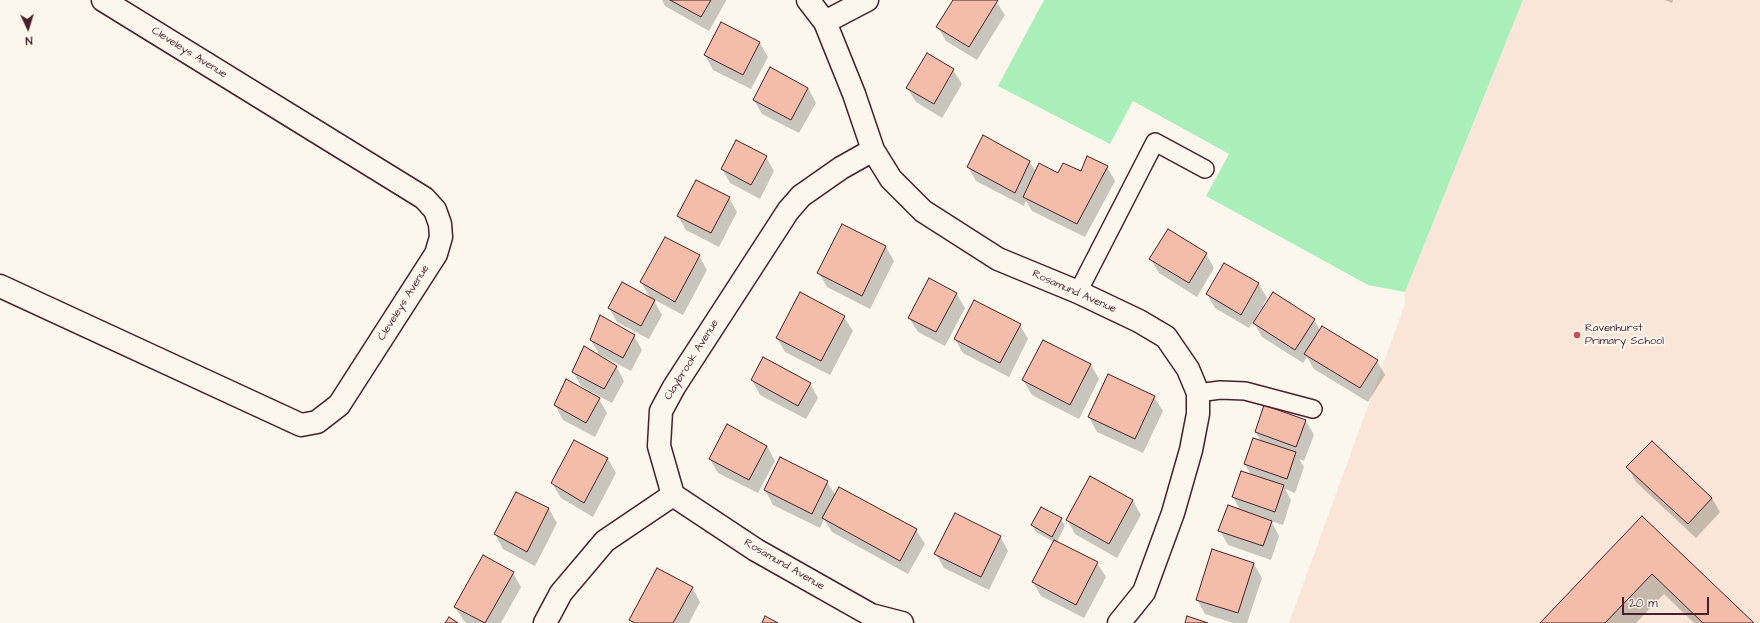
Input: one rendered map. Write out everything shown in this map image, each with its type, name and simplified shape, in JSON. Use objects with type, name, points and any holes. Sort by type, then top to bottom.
[{"type":"street","name":"Cleveleys Avenue","points":[[0,286],[301,425],[317,422],[339,405],[436,254],[441,237],[440,224],[436,210],[424,198],[103,0]]},
{"type":"street","name":"Rosamund Avenue","points":[[808,0],[825,22],[854,94],[873,150],[891,179],[924,211],[998,259],[1078,292],[1139,321],[1166,337],[1188,369],[1198,393],[1198,414],[1191,450],[1173,513],[1144,592],[1119,623]]},
{"type":"street","points":[[825,22],[867,0]]},
{"type":"street","name":"Claybrook Avenue","points":[[673,495],[659,446],[661,412],[674,387],[788,212],[801,196],[841,168],[873,150]]},
{"type":"street","name":"Rosamund Avenue","points":[[673,495],[756,550],[869,619],[902,623]]},
{"type":"street","points":[[545,623],[561,593],[605,541],[673,495]]},
{"type":"lane","points":[[1078,292],[1155,142],[1205,169]]},
{"type":"lane","points":[[1198,393],[1220,390],[1246,391],[1313,409]]},
{"type":"shaded area","name":"Ravenhurst Primary School","points":[[1523,0],[1760,0],[1760,623],[1289,623],[1405,304],[1405,292]]},
{"type":"green space","points":[[1044,0],[1523,0],[1405,292],[1368,285],[1206,196],[1229,154],[1133,101],[1110,144],[998,86]]},
{"type":"building","points":[[670,0],[711,0],[701,17]]},
{"type":"building","points":[[953,0],[998,0],[969,47],[936,27]]},
{"type":"building","points":[[721,22],[760,42],[743,75],[704,55]]},
{"type":"building","points":[[927,53],[954,69],[934,104],[906,88]]},
{"type":"building","points":[[770,67],[808,88],[791,120],[753,100]]},
{"type":"building","points":[[983,135],[1030,161],[1015,193],[967,167]]},
{"type":"building","points":[[736,140],[767,156],[751,185],[721,169]]},
{"type":"building","points":[[1087,156],[1108,166],[1077,224],[1023,197],[1039,163],[1058,173],[1063,163],[1081,171]]},
{"type":"building","points":[[696,180],[730,197],[711,233],[677,216]]},
{"type":"building","points":[[842,224],[886,246],[862,296],[817,273]]},
{"type":"building","points":[[1168,229],[1207,253],[1189,283],[1149,259]]},
{"type":"building","points":[[665,237],[700,255],[675,302],[640,282]]},
{"type":"building","points":[[1224,263],[1259,283],[1241,315],[1206,294]]},
{"type":"building","points":[[929,278],[957,293],[936,332],[908,318]]},
{"type":"building","points":[[622,282],[655,300],[641,326],[608,308]]},
{"type":"building","points":[[800,292],[845,316],[821,361],[776,338]]},
{"type":"building","points":[[1273,292],[1315,319],[1295,350],[1253,323]]},
{"type":"building","points":[[974,300],[1021,324],[1000,363],[954,339]]},
{"type":"building","points":[[600,315],[635,335],[623,358],[590,340]]},
{"type":"building","points":[[1322,326],[1378,360],[1360,388],[1304,354]]},
{"type":"building","points":[[1043,340],[1091,364],[1070,405],[1022,380]]},
{"type":"building","points":[[584,346],[617,366],[604,389],[572,372]]},
{"type":"building","points":[[763,357],[811,383],[798,406],[751,380]]},
{"type":"building","points":[[1108,374],[1155,396],[1135,439],[1088,417]]},
{"type":"building","points":[[566,379],[600,398],[586,423],[554,405]]},
{"type":"building","points":[[1264,405],[1306,420],[1296,447],[1255,432]]},
{"type":"building","points":[[727,424],[767,446],[749,480],[709,459]]},
{"type":"building","points":[[1253,438],[1296,452],[1287,479],[1244,464]]},
{"type":"building","points":[[574,440],[608,458],[584,503],[551,483]]},
{"type":"building","points":[[1652,441],[1712,498],[1688,524],[1626,467]]},
{"type":"building","points":[[780,457],[828,481],[812,514],[764,490]]},
{"type":"building","points":[[1241,471],[1284,485],[1275,512],[1232,497]]},
{"type":"building","points":[[1090,476],[1133,500],[1109,544],[1066,520]]},
{"type":"building","points":[[839,487],[917,529],[900,561],[822,518]]},
{"type":"building","points":[[516,492],[549,508],[527,552],[494,534]]},
{"type":"building","points":[[1228,505],[1272,521],[1263,546],[1218,531]]},
{"type":"building","points":[[1041,507],[1062,518],[1052,537],[1031,525]]},
{"type":"building","points":[[955,513],[1001,536],[981,577],[934,554]]},
{"type":"building","points":[[1642,516],[1754,623],[1703,623],[1652,574],[1605,623],[1540,623]]},
{"type":"building","points":[[1054,540],[1098,562],[1076,605],[1032,582]]},
{"type":"building","points":[[1212,549],[1254,563],[1238,613],[1196,600]]},
{"type":"building","points":[[483,555],[514,572],[485,623],[454,607]]},
{"type":"building","points":[[657,568],[693,587],[673,623],[635,623],[629,620]]},
{"type":"building","points":[[765,616],[778,623],[762,623]]},
{"type":"building","points":[[1187,616],[1208,623],[1185,623]]},
{"type":"building","points":[[449,617],[458,623],[445,623]]},
{"type":"place","name":"Ravenhurst Primary School","points":[[1577,335]]}]
